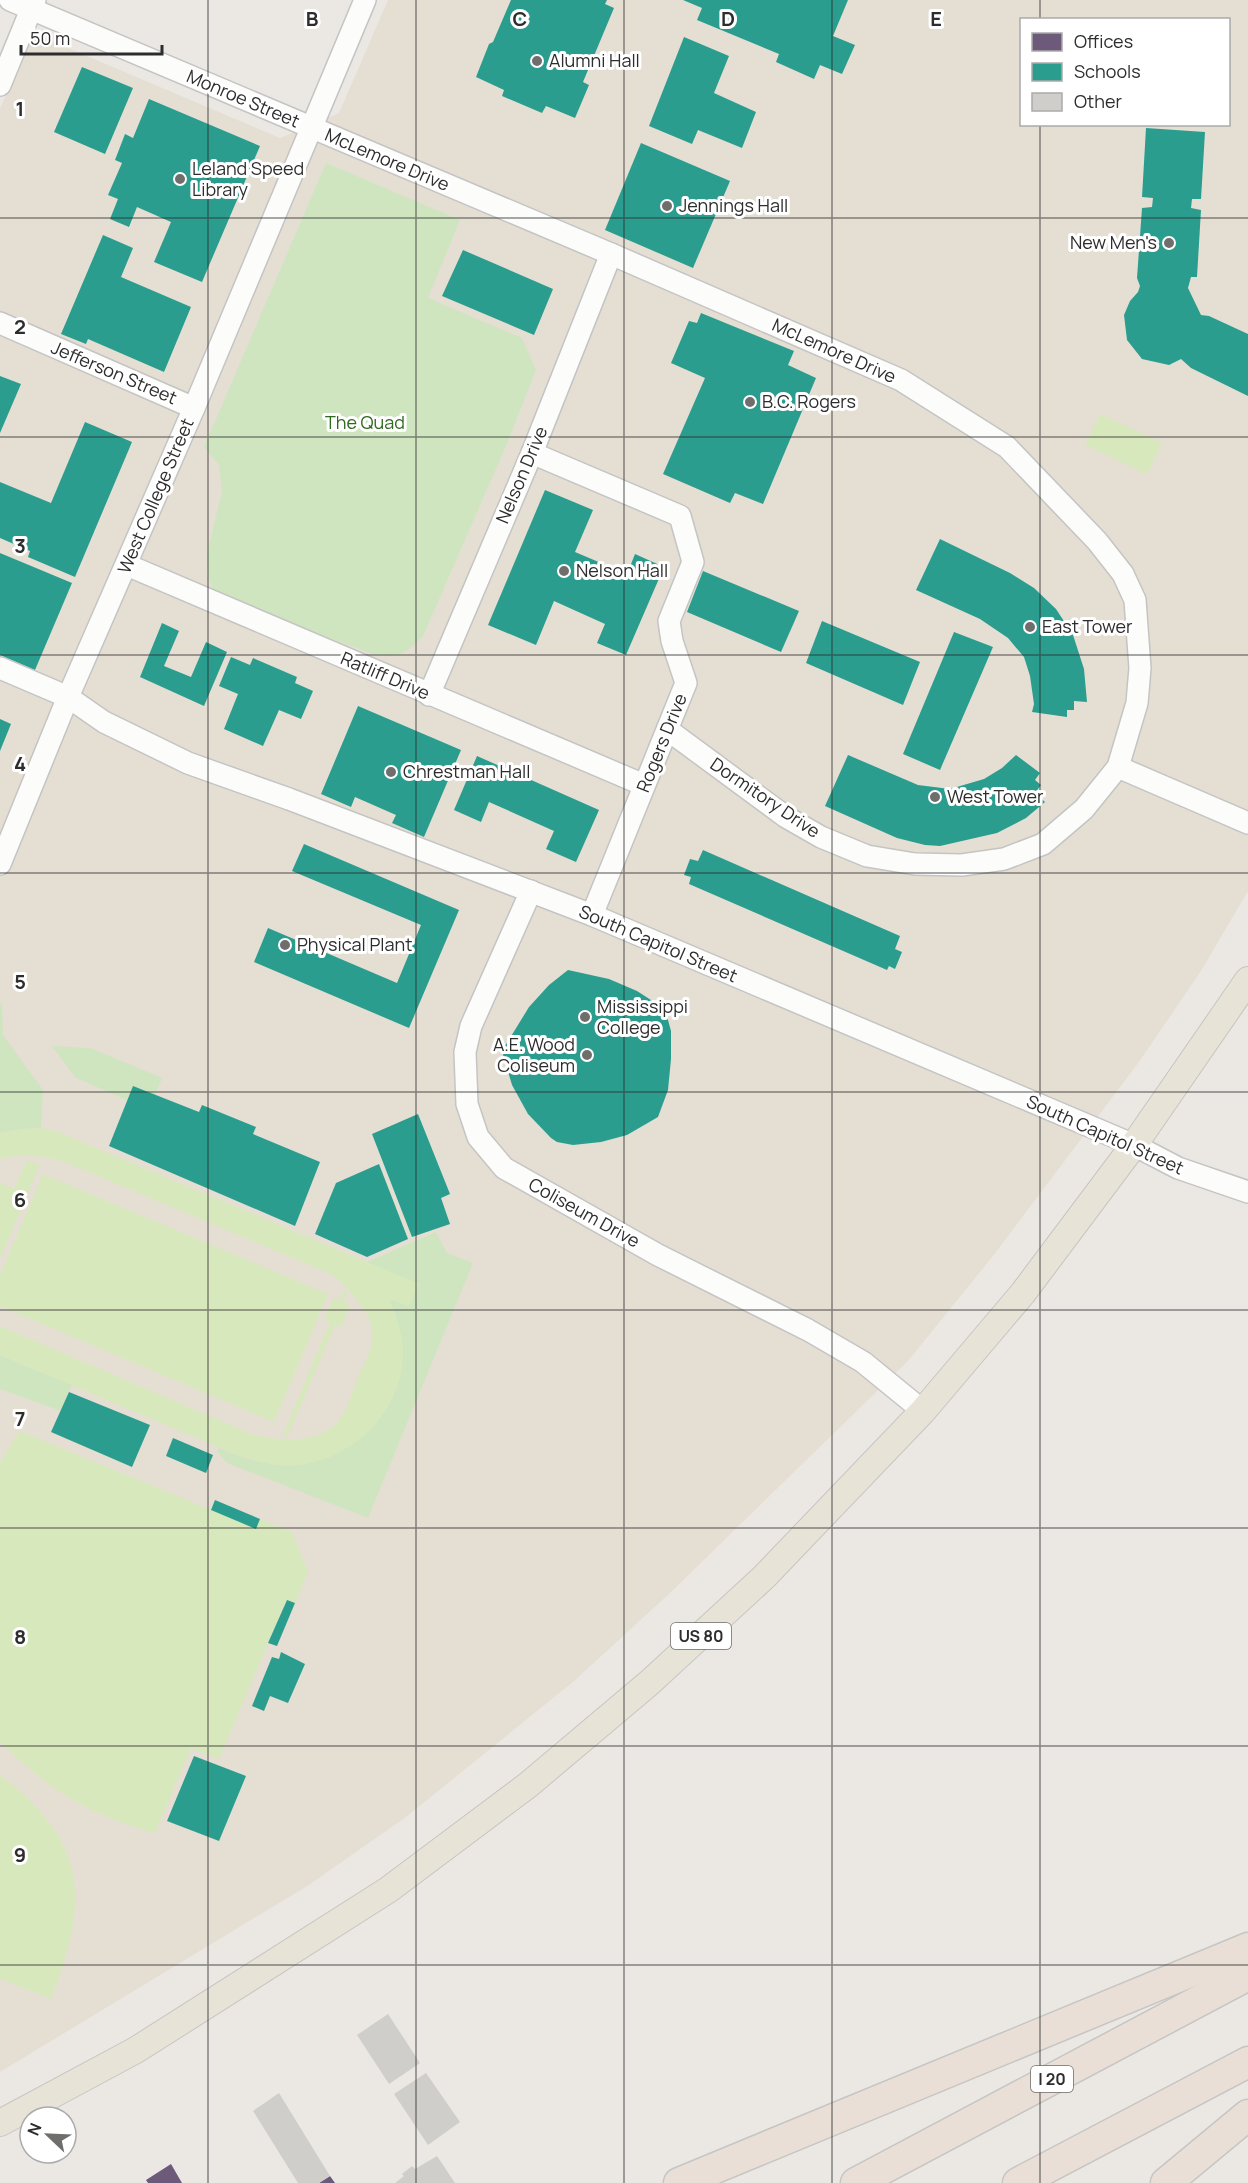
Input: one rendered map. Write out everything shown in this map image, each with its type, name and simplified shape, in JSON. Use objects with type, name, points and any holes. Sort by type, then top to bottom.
[{"type":"highway","points":[[679,2183],[1248,1948]]},
{"type":"highway","name":"I 20","points":[[856,2183],[1248,1975]]},
{"type":"highway","points":[[1018,2183],[1248,2062]]},
{"type":"highway","points":[[1166,2183],[1248,2115]]},
{"type":"main road","name":"US 80","points":[[0,2123],[136,2050],[388,1890],[528,1785],[649,1683],[764,1577],[923,1411],[1023,1293],[1134,1145],[1248,980]]},
{"type":"street","name":"Monroe Street","points":[[10,0],[33,5],[310,127]]},
{"type":"street","name":"West College Street","points":[[0,864],[68,697],[194,408],[365,0]]},
{"type":"street","points":[[0,85],[33,5]]},
{"type":"street","name":"McLemore Drive","points":[[310,127],[901,380],[1007,447],[1097,541],[1122,574],[1135,600],[1140,668],[1137,703],[1118,767]]},
{"type":"street","name":"Nelson Drive","points":[[429,695],[531,453],[611,254]]},
{"type":"street","name":"Jefferson Street","points":[[0,324],[194,408]]},
{"type":"street","name":"Rogers Drive","points":[[531,453],[680,516],[693,562],[669,621],[672,641],[686,683],[592,915]]},
{"type":"street","name":"Ratliff Drive","points":[[127,565],[644,785]]},
{"type":"street","name":"South Capitol Street","points":[[0,668],[68,697],[104,722],[188,763],[592,915],[1134,1145],[1178,1168],[1248,1192]]},
{"type":"street","name":"Dormitory Drive","points":[[668,730],[786,817],[821,837],[867,856],[915,864],[962,865],[1004,859],[1043,844],[1084,809],[1118,767]]},
{"type":"street","points":[[1118,767],[1248,823]]},
{"type":"street","name":"Coliseum Drive","points":[[531,891],[471,1026],[465,1052],[467,1104],[478,1137],[504,1168],[658,1255],[817,1335],[863,1362],[923,1411]]},
{"type":"shaded area","name":"Mississippi College","points":[[388,0],[1248,0],[1248,891],[1201,971],[1139,1062],[993,1256],[908,1361],[669,1594],[573,1682],[406,1817],[309,1885],[0,2072],[0,108],[33,33],[280,138],[339,113]]},
{"type":"green space","name":"The Quad","points":[[326,163],[460,220],[428,298],[522,338],[536,370],[506,446],[423,636],[412,647],[391,656],[376,655],[248,608],[213,590],[209,579],[207,554],[222,491],[219,465],[204,447]]},
{"type":"green space","points":[[1100,414],[1162,443],[1147,474],[1085,445]]},
{"type":"green space","points":[[2,1001],[3,1035],[43,1090],[41,1128],[0,1133],[0,1006]]},
{"type":"green space","points":[[52,1046],[90,1048],[162,1078],[155,1095],[133,1086],[127,1100],[76,1078]]},
{"type":"green space","points":[[41,1128],[56,1131],[419,1284],[409,1306],[389,1299],[402,1341],[402,1369],[387,1408],[374,1425],[359,1440],[322,1460],[293,1466],[271,1464],[242,1457],[0,1355],[0,1326],[254,1435],[277,1439],[300,1439],[322,1433],[340,1419],[349,1403],[372,1344],[371,1325],[365,1310],[333,1275],[62,1161],[31,1156],[0,1159],[0,1133]]},
{"type":"green space","points":[[27,1160],[40,1165],[0,1259],[0,1183],[14,1189]]},
{"type":"green space","points":[[43,1174],[328,1294],[274,1422],[0,1306],[0,1275]]},
{"type":"green space","points":[[436,1232],[447,1253],[473,1263],[368,1518],[227,1463],[217,1451],[219,1448],[248,1459],[274,1464],[299,1463],[330,1457],[397,1319],[389,1298],[418,1284],[367,1262]]},
{"type":"green space","points":[[344,1290],[348,1292],[343,1302],[350,1305],[341,1327],[335,1325],[287,1437],[283,1435],[330,1322],[324,1319],[333,1298],[339,1300]]},
{"type":"green space","points":[[0,1355],[72,1385],[61,1411],[0,1389]]},
{"type":"green space","points":[[20,1431],[255,1528],[260,1519],[292,1532],[308,1572],[295,1603],[286,1601],[219,1759],[191,1748],[155,1833],[109,1818],[71,1799],[36,1774],[0,1742],[0,1462]]},
{"type":"green space","points":[[0,1775],[29,1800],[51,1825],[65,1850],[73,1875],[75,1903],[72,1932],[51,1999],[0,1979]]},
{"type":"building: Offices","points":[[171,2164],[182,2183],[148,2183],[146,2180]]},
{"type":"building: Offices","points":[[330,2176],[335,2183],[319,2183]]},
{"type":"building: Schools","name":"Alumni Hall","points":[[511,0],[607,0],[605,4],[614,8],[583,82],[589,85],[575,118],[546,106],[542,113],[502,96],[504,90],[476,77],[489,44],[493,42]]},
{"type":"building: Schools","points":[[683,0],[848,0],[833,36],[855,45],[842,74],[820,65],[814,79],[776,62],[779,54],[697,20],[702,8]]},
{"type":"building: Schools","points":[[684,37],[729,56],[714,93],[756,112],[742,148],[698,130],[692,144],[649,126]]},
{"type":"building: Schools","points":[[82,67],[133,88],[105,154],[54,132]]},
{"type":"building: Schools","name":"Leland Speed Library","points":[[149,99],[260,146],[202,282],[154,262],[171,222],[137,207],[129,227],[110,219],[118,199],[108,195],[122,163],[115,160],[125,134],[133,138]]},
{"type":"building: Schools","name":"New Men's","points":[[1146,128],[1205,132],[1201,199],[1192,199],[1191,208],[1201,210],[1197,277],[1191,277],[1188,288],[1201,315],[1209,316],[1248,334],[1248,396],[1191,368],[1181,359],[1169,365],[1142,359],[1127,340],[1124,315],[1140,286],[1137,278],[1142,208],[1152,207],[1153,198],[1142,197]]},
{"type":"building: Schools","name":"Jennings Hall","points":[[641,143],[730,181],[693,268],[605,230]]},
{"type":"building: Schools","points":[[103,235],[133,248],[121,277],[191,307],[164,372],[88,339],[86,344],[61,334]]},
{"type":"building: Schools","points":[[463,250],[553,289],[534,335],[442,296]]},
{"type":"building: Schools","name":"B.C. Rogers","points":[[701,313],[794,351],[788,365],[816,378],[763,504],[735,493],[730,503],[663,474],[705,378],[671,363],[689,321],[697,323]]},
{"type":"building: Schools","points":[[0,376],[21,384],[0,433]]},
{"type":"building: Schools","points":[[85,422],[132,442],[75,577],[28,557],[30,551],[0,538],[0,482],[51,503]]},
{"type":"building: Schools","name":"Nelson Hall","points":[[545,490],[593,510],[575,552],[627,574],[635,554],[664,567],[626,655],[597,643],[605,624],[554,601],[536,645],[488,625]]},
{"type":"building: Schools","name":"East Tower","points":[[940,539],[1010,573],[1034,588],[1056,609],[1073,635],[1084,669],[1087,702],[1074,701],[1074,710],[1067,710],[1067,717],[1032,712],[1034,704],[1030,676],[1024,657],[1008,638],[980,619],[916,590]]},
{"type":"building: Schools","points":[[0,553],[72,583],[35,670],[0,655]]},
{"type":"building: Schools","points":[[703,571],[799,611],[781,652],[687,612]]},
{"type":"building: Schools","points":[[822,621],[920,662],[903,705],[806,663]]},
{"type":"building: Schools","points":[[162,623],[179,631],[164,666],[191,677],[206,642],[227,652],[204,706],[140,677]]},
{"type":"building: Schools","points":[[954,632],[993,647],[940,770],[903,754]]},
{"type":"building: Schools","points":[[231,657],[250,665],[253,658],[297,677],[295,683],[313,691],[301,719],[279,710],[263,746],[224,729],[238,694],[219,686]]},
{"type":"building: Schools","name":"Chrestman Hall","points":[[358,706],[461,750],[424,837],[392,823],[396,815],[355,797],[351,807],[321,794]]},
{"type":"building: Schools","points":[[0,719],[11,724],[0,751]]},
{"type":"building: Schools","name":"West Tower","points":[[848,755],[918,785],[950,789],[984,779],[1002,768],[1016,755],[1040,773],[1035,780],[1041,785],[1035,793],[1045,802],[1026,818],[997,833],[940,846],[925,845],[897,838],[825,806]]},
{"type":"building: Schools","points":[[477,756],[599,810],[576,862],[546,849],[554,831],[489,802],[481,822],[454,810]]},
{"type":"building: Schools","name":"Physical Plant","points":[[304,844],[459,910],[409,1028],[254,962],[268,928],[397,983],[421,925],[292,871]]},
{"type":"building: Schools","points":[[703,850],[900,936],[895,949],[902,952],[895,969],[889,966],[887,970],[689,884],[691,877],[684,875],[690,859],[698,861]]},
{"type":"building: Schools","name":"A.E. Wood Coliseum","points":[[568,970],[609,979],[637,991],[665,1009],[671,1031],[668,1090],[658,1117],[627,1135],[601,1142],[573,1145],[557,1142],[528,1114],[512,1085],[502,1051],[529,1007],[549,985]]},
{"type":"building: Schools","points":[[133,1086],[199,1112],[202,1105],[256,1127],[253,1134],[320,1162],[295,1226],[109,1146]]},
{"type":"building: Schools","points":[[418,1114],[450,1194],[441,1198],[450,1224],[412,1237],[372,1134]]},
{"type":"building: Schools","points":[[379,1164],[408,1239],[367,1257],[315,1234],[336,1183]]},
{"type":"building: Schools","points":[[69,1392],[150,1425],[132,1467],[51,1432]]},
{"type":"building: Schools","points":[[173,1438],[213,1455],[206,1473],[166,1456]]},
{"type":"building: Schools","points":[[215,1500],[260,1519],[256,1529],[211,1510]]},
{"type":"building: Schools","points":[[287,1600],[295,1603],[277,1646],[268,1643]]},
{"type":"building: Schools","points":[[281,1652],[305,1664],[288,1703],[270,1696],[264,1711],[252,1706],[272,1657],[279,1659]]},
{"type":"building: Schools","points":[[194,1756],[246,1776],[219,1841],[167,1821]]},
{"type":"building: Other","points":[[388,2014],[420,2063],[389,2084],[357,2035]]},
{"type":"building: Other","points":[[426,2073],[460,2122],[428,2145],[394,2094]]},
{"type":"building: Other","points":[[279,2093],[330,2176],[319,2183],[298,2183],[253,2111]]},
{"type":"building: Other","points":[[437,2156],[455,2183],[395,2183],[412,2166],[415,2169]]},
{"type":"place","name":"Alumni Hall","points":[[537,61]]},
{"type":"place","name":"Leland Speed Library","points":[[180,179]]},
{"type":"place","name":"Jennings Hall","points":[[667,206]]},
{"type":"place","name":"New Men's","points":[[1169,243]]},
{"type":"place","name":"B.C. Rogers","points":[[750,402]]},
{"type":"place","name":"Nelson Hall","points":[[564,571]]},
{"type":"place","name":"East Tower","points":[[1030,627]]},
{"type":"place","name":"Chrestman Hall","points":[[391,772]]},
{"type":"place","name":"West Tower","points":[[935,797]]},
{"type":"place","name":"Physical Plant","points":[[285,945]]},
{"type":"place","name":"Mississippi College","points":[[585,1017]]},
{"type":"place","name":"A.E. Wood Coliseum","points":[[587,1055]]}]
